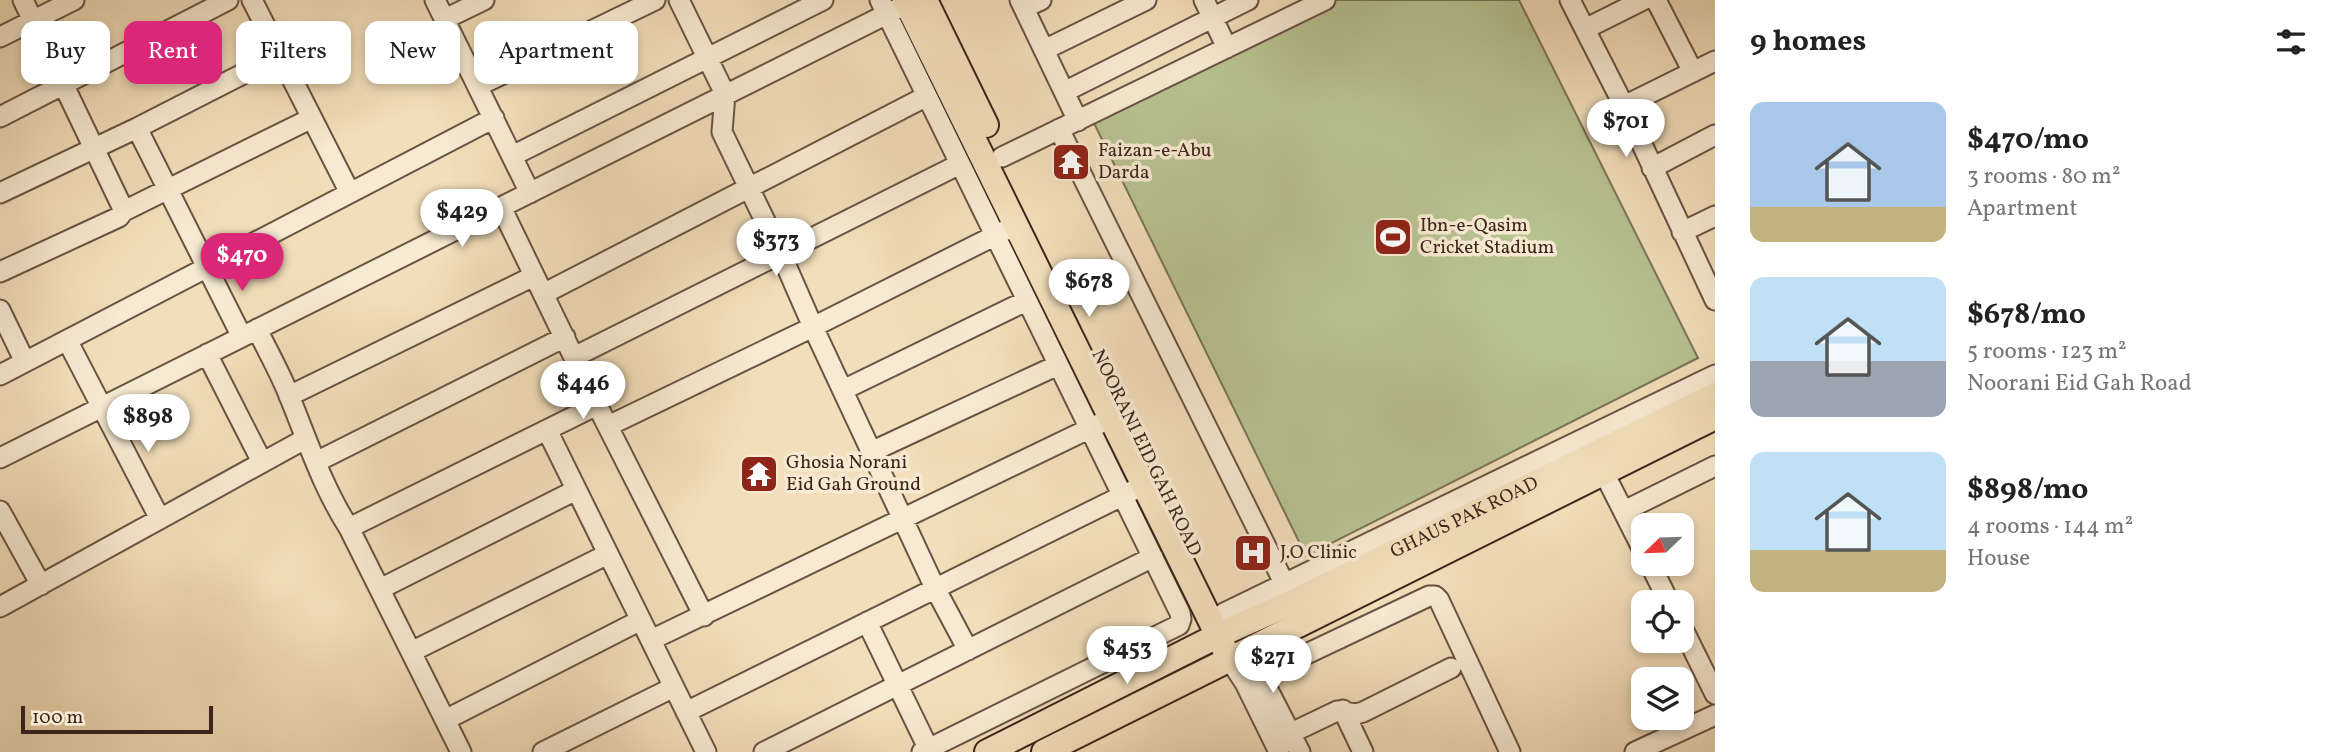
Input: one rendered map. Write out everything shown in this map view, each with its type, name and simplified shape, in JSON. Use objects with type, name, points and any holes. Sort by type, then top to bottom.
[{"type":"main road","name":"NOORANI EID GAH ROAD","points":[[901,4],[1002,157],[1224,626]]},
{"type":"main road","name":"NOORANI EID GAH ROAD","points":[[901,4],[1017,225],[1145,485],[1239,655]]},
{"type":"main road","name":"GHAUS PAK ROAD","points":[[987,752],[1289,593],[1715,395]]},
{"type":"main road","points":[[1044,752],[1715,417]]},
{"type":"street","points":[[23,0],[124,211]]},
{"type":"street","points":[[0,37],[74,0]]},
{"type":"street","points":[[0,117],[228,0]]},
{"type":"street","points":[[252,0],[263,21]]},
{"type":"street","points":[[435,0],[530,192]]},
{"type":"street","points":[[444,19],[484,0]]},
{"type":"street","points":[[478,86],[655,0]]},
{"type":"street","points":[[679,0],[725,94],[722,132],[935,588],[968,650]]},
{"type":"street","points":[[512,156],[823,0]]},
{"type":"street","points":[[1044,50],[1146,0]]},
{"type":"street","points":[[1064,92],[1208,9],[1248,0]]},
{"type":"street","points":[[1002,157],[1325,0]]},
{"type":"street","points":[[1570,0],[1715,300]]},
{"type":"street","points":[[1585,29],[1643,0]]},
{"type":"street","points":[[1656,0],[1693,72]]},
{"type":"street","points":[[1028,3],[1044,50],[1078,121]]},
{"type":"street","points":[[0,458],[901,4],[927,96],[1181,619],[1179,625],[927,751],[867,622]]},
{"type":"street","points":[[1208,9],[1227,48]]},
{"type":"street","points":[[1623,106],[1715,61]]},
{"type":"street","points":[[0,192],[137,128],[236,77]]},
{"type":"street","points":[[295,84],[350,193]]},
{"type":"street","points":[[289,396],[749,188],[927,96]]},
{"type":"street","points":[[0,272],[119,216],[124,211],[312,118]]},
{"type":"street","points":[[0,375],[494,118]]},
{"type":"street","points":[[137,128],[206,268],[289,396],[337,510],[349,528],[461,752]]},
{"type":"street","points":[[1059,129],[1289,593],[1715,375]]},
{"type":"street","points":[[1652,168],[1715,135]]},
{"type":"street","points":[[574,357],[960,164]]},
{"type":"street","points":[[501,207],[704,616]]},
{"type":"street","points":[[1682,232],[1715,216]]},
{"type":"street","points":[[608,426],[1017,225]]},
{"type":"street","points":[[843,390],[1027,301]]},
{"type":"street","points":[[0,310],[25,362]]},
{"type":"street","points":[[316,462],[565,337]]},
{"type":"street","points":[[67,340],[160,519]]},
{"type":"street","points":[[207,354],[262,462]]},
{"type":"street","points":[[873,451],[1058,365]]},
{"type":"street","points":[[349,528],[597,405]]},
{"type":"street","points":[[651,640],[1112,419]]},
{"type":"street","points":[[547,430],[674,687],[702,751]]},
{"type":"street","points":[[0,607],[305,439]]},
{"type":"street","points":[[1624,511],[1715,466]]},
{"type":"street","points":[[1604,473],[1631,525]]},
{"type":"street","points":[[686,712],[1145,485]]},
{"type":"street","points":[[380,589],[576,490]]},
{"type":"street","points":[[0,511],[41,585]]},
{"type":"street","points":[[411,652],[608,554]]},
{"type":"street","points":[[764,752],[1153,557]]},
{"type":"street","points":[[1252,679],[1429,596],[1435,596],[1440,600],[1510,752]]},
{"type":"street","points":[[445,720],[641,620]]},
{"type":"street","points":[[1694,651],[1715,694]]},
{"type":"street","name":"NOORANI EID GAH ROAD","points":[[1239,655],[1300,752]]},
{"type":"street","points":[[1289,734],[1337,711],[1356,714],[1363,712],[1451,668]]},
{"type":"street","name":"NOORANI EID GAH ROAD","points":[[1252,679],[1279,752]]},
{"type":"street","points":[[543,752],[674,687]]},
{"type":"street","points":[[1343,710],[1363,752]]},
{"type":"street","points":[[1634,752],[1715,715]]},
{"type":"green space","name":"Ibn-e-Qasim Cricket Stadium","points":[[1324,0],[1519,0],[1698,358],[1306,556],[1090,115]]},
{"type":"place","name":"Faizan-e-Abu Darda","points":[[1071,162]]},
{"type":"place","name":"Ibn-e-Qasim Cricket Stadium","points":[[1393,237]]},
{"type":"place","name":"Ghosia Norani Eid Gah Ground","points":[[759,474]]},
{"type":"place","name":"J.O Clinic","points":[[1253,553]]}]
